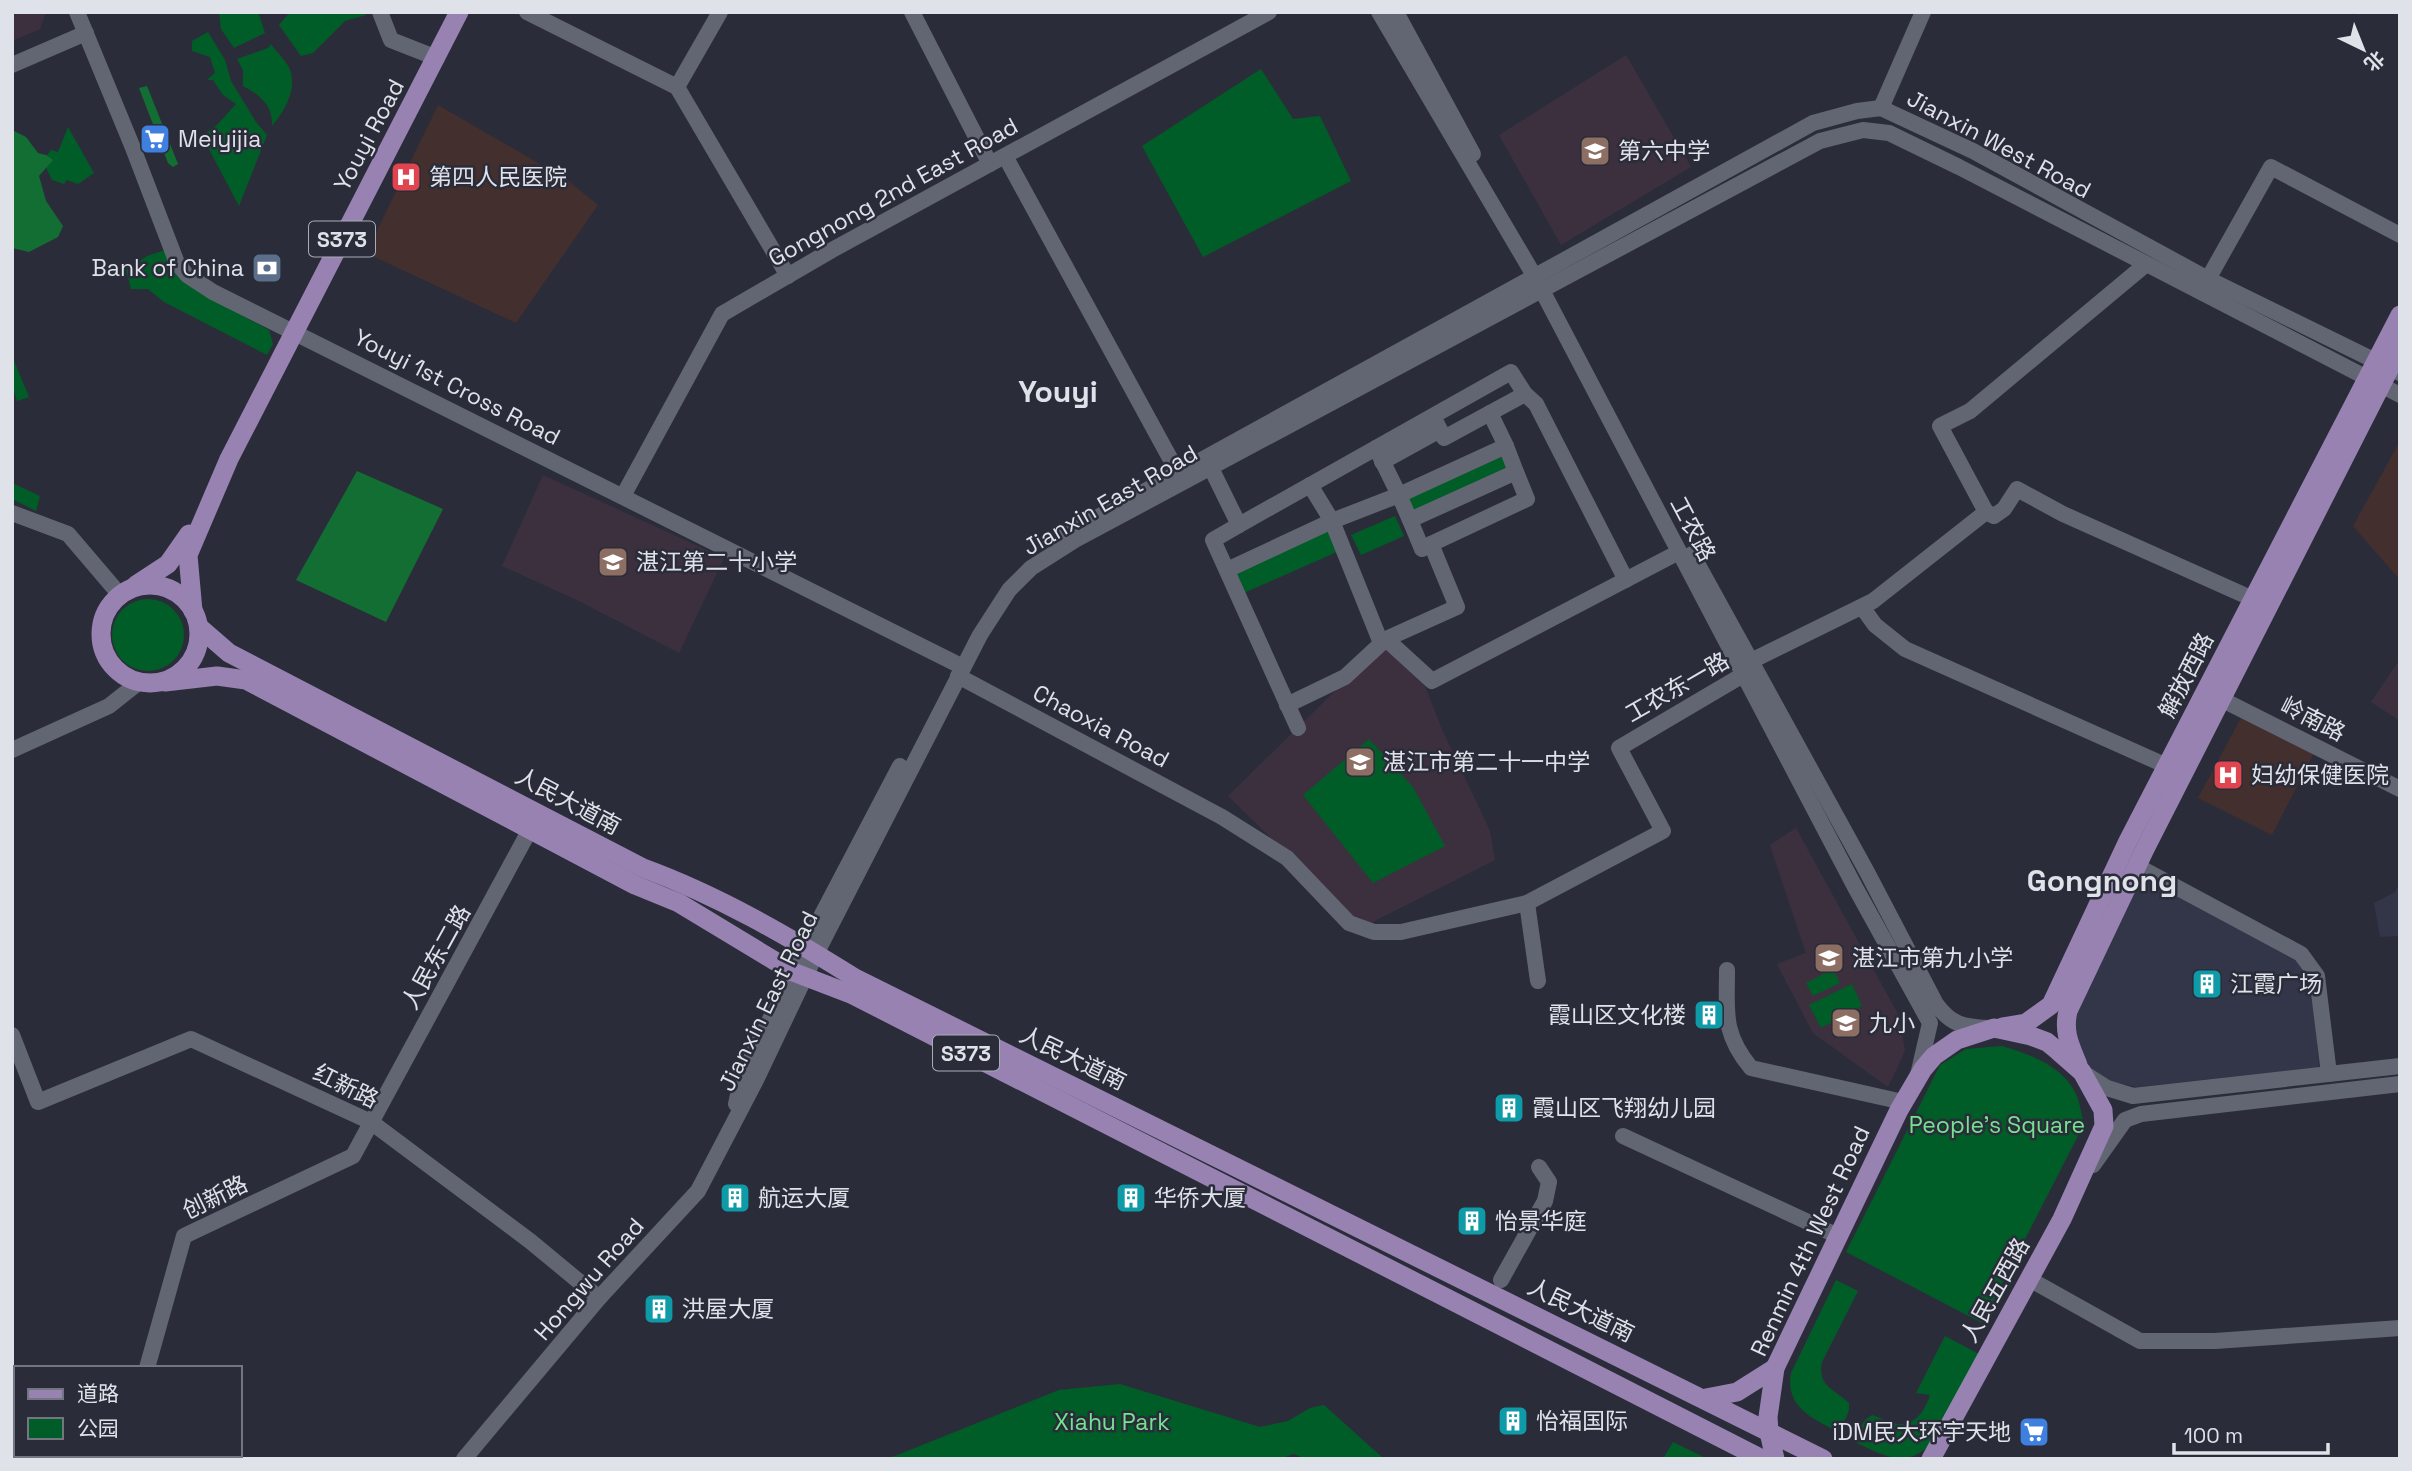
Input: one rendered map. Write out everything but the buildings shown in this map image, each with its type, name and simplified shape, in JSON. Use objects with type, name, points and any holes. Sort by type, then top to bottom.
[{"type":"main road","name":"Youyi Road","points":[[125,592],[168,564],[195,525],[459,12]]},
{"type":"main road","name":"解放西路","points":[[1994,1028],[2026,1023],[2051,1004],[2128,841],[2167,766],[2214,695],[2383,373],[2400,314]]},
{"type":"main road","name":"解放西路","points":[[2099,1143],[2104,1126],[2103,1110],[2066,1038],[2065,1023],[2068,1011],[2214,695],[2253,599],[2400,348]]},
{"type":"main road","name":"Youyi Road","points":[[196,619],[188,555],[226,466]]},
{"type":"main road","name":"S373","points":[[144,585],[159,586],[178,595],[196,619],[199,641],[195,654],[177,676],[164,682],[138,683],[123,677],[111,666],[103,652],[100,637],[102,621],[108,607],[125,592],[144,585]]},
{"type":"main road","name":"人民大道南","points":[[196,619],[229,653],[535,821],[635,885],[679,903],[799,975],[853,995],[1762,1459]]},
{"type":"main road","name":"人民大道南","points":[[164,682],[217,676],[246,680],[535,821],[671,878],[810,950],[867,984],[1706,1398],[1818,1458]]},
{"type":"main road","name":"Renmin 4th West Road","points":[[1775,1459],[1768,1417],[1775,1368],[1910,1090],[1934,1056],[1957,1040],[1994,1028]]},
{"type":"main road","points":[[1994,1028],[2047,1042],[2082,1072]]},
{"type":"main road","name":"人民五西路","points":[[1933,1457],[2062,1219],[2099,1143]]},
{"type":"main road","points":[[1706,1398],[1737,1392],[1775,1368]]},
{"type":"street","name":"Youyi 1st Cross Road","points":[[77,12],[177,262],[187,275],[213,292],[295,329]]},
{"type":"street","name":"Youyi 1st Cross Road","points":[[85,12],[182,259],[190,271],[209,285],[958,668]]},
{"type":"street","points":[[380,12],[391,40],[437,58]]},
{"type":"street","points":[[527,12],[677,87],[788,276]]},
{"type":"street","points":[[677,87],[720,12]]},
{"type":"street","points":[[912,12],[990,164]]},
{"type":"street","name":"Gongnong 2nd East Road","points":[[622,496],[722,314],[1269,12]]},
{"type":"street","name":"工农路","points":[[1379,12],[1537,284],[1943,1015],[1963,1027],[1994,1028]]},
{"type":"street","name":"工农路","points":[[1396,12],[1679,552],[1750,668],[1855,887],[1930,1023],[1910,1090]]},
{"type":"street","points":[[1881,108],[1923,12]]},
{"type":"street","points":[[12,65],[86,33]]},
{"type":"street","name":"Jianxin West Road","points":[[1537,284],[1813,123],[1857,111],[1881,108],[1973,151],[2383,373]]},
{"type":"street","name":"Jianxin West Road","points":[[1537,284],[1820,141],[1863,130],[1889,133],[2145,265],[2383,373]]},
{"type":"street","points":[[1005,156],[1177,471]]},
{"type":"street","points":[[2208,279],[2270,167],[2400,235]]},
{"type":"street","points":[[2145,265],[1970,411],[1940,426],[1986,512],[1994,516],[2004,509],[2017,489],[2063,514],[2253,599]]},
{"type":"street","name":"Jianxin East Road","points":[[733,1120],[741,1077],[799,975],[958,668],[1009,590],[1031,568],[1075,540],[1211,468],[1537,284]]},
{"type":"street","name":"Jianxin East Road","points":[[958,668],[972,631],[1004,582],[1026,561],[1069,531],[1177,471],[1537,284]]},
{"type":"street","points":[[1298,728],[1213,540],[1310,485],[1379,455],[1436,423],[1511,372],[1525,394],[1536,404],[1626,580]]},
{"type":"street","points":[[2383,373],[2400,395]]},
{"type":"street","points":[[1436,423],[1444,438],[1525,394]]},
{"type":"street","points":[[1379,455],[1422,549],[1527,499],[1490,414]]},
{"type":"street","points":[[1227,569],[1506,446]]},
{"type":"street","points":[[1211,468],[1239,525]]},
{"type":"street","points":[[1410,520],[1516,472]]},
{"type":"street","points":[[1310,485],[1332,521],[1384,641],[1432,681],[1679,552]]},
{"type":"street","points":[[1750,668],[1873,601],[1986,512]]},
{"type":"street","points":[[12,513],[68,534],[125,592]]},
{"type":"street","points":[[1287,705],[1345,677],[1384,641],[1457,607],[1431,544]]},
{"type":"street","points":[[1863,607],[1875,625],[1905,649],[2167,766]]},
{"type":"street","name":"Chaoxia Road","points":[[958,668],[1222,817],[1287,858],[1349,923],[1374,932],[1401,932],[1527,903]]},
{"type":"street","name":"工农东一路","points":[[1527,903],[1663,831],[1619,748],[1750,668]]},
{"type":"street","points":[[12,750],[109,706],[138,683]]},
{"type":"street","name":"岭南路","points":[[2214,695],[2400,789]]},
{"type":"street","name":"人民东二路","points":[[371,1122],[535,821]]},
{"type":"street","points":[[2137,866],[2301,954],[2317,976],[2329,1074]]},
{"type":"street","points":[[1527,903],[1538,981]]},
{"type":"street","points":[[1727,970],[1727,1020],[1730,1036],[1751,1068],[1910,1090]]},
{"type":"street","name":"红新路","points":[[12,1035],[38,1102],[191,1039],[371,1122],[530,1241],[599,1298]]},
{"type":"street","points":[[2082,1072],[2107,1088],[2133,1096],[2400,1066]]},
{"type":"street","points":[[2062,1219],[2083,1181],[2125,1120],[2141,1114],[2400,1084]]},
{"type":"street","name":"Hongwu Road","points":[[464,1459],[599,1298],[698,1191],[733,1120]]},
{"type":"street","name":"创新路","points":[[148,1366],[184,1236],[354,1156],[371,1122]]},
{"type":"street","points":[[1623,1136],[1838,1236]]},
{"type":"street","points":[[1501,1280],[1545,1201],[1549,1182],[1539,1167]]},
{"type":"street","points":[[2029,1279],[2140,1341],[2215,1341],[2400,1328]]},
{"type":"shaded area","points":[[12,12],[46,12],[40,29],[12,41]]},
{"type":"shaded area","name":"第六中学","points":[[1626,55],[1691,167],[1561,245],[1499,135]]},
{"type":"shaded area","points":[[438,105],[566,179],[598,205],[516,323],[366,253]]},
{"type":"shaded area","points":[[2400,441],[2400,580],[2353,526]]},
{"type":"shaded area","name":"湛江第二十小学","points":[[543,475],[724,558],[679,653],[577,600],[502,566]]},
{"type":"shaded area","name":"湛江市第二十一中学","points":[[1385,642],[1421,676],[1441,727],[1490,831],[1495,860],[1363,927],[1228,796]]},
{"type":"shaded area","points":[[2400,659],[2400,721],[2371,702]]},
{"type":"shaded area","points":[[2242,716],[2314,753],[2272,835],[2198,798]]},
{"type":"shaded area","name":"湛江市第九小学","points":[[1796,828],[1899,1016],[1905,1051],[1888,1087],[1813,1033],[1777,964],[1806,953],[1770,845]]},
{"type":"shaded area","name":"江霞广场","points":[[2141,874],[2299,955],[2312,977],[2319,1067],[2137,1087],[2108,1081],[2086,1068],[2073,1037],[2074,1016]]},
{"type":"shaded area","points":[[2400,884],[2400,936],[2380,937],[2374,903],[2395,892]]},
{"type":"green space","points":[[219,12],[258,12],[265,33],[234,48],[221,29]]},
{"type":"green space","points":[[290,12],[364,12],[366,15],[345,21],[313,53],[301,56],[279,25]]},
{"type":"green space","points":[[208,32],[225,60],[231,81],[267,135],[239,206],[202,136],[217,125],[236,104],[223,95],[213,80],[207,80],[215,73],[210,57],[192,51],[192,41]]},
{"type":"green space","points":[[271,44],[288,66],[292,80],[288,102],[272,126],[268,106],[243,86],[243,70],[237,59],[268,48]]},
{"type":"green space","points":[[1261,69],[1293,119],[1320,116],[1351,181],[1203,257],[1142,146]]},
{"type":"green space","points":[[147,86],[178,164],[173,167],[168,163],[139,88]]},
{"type":"green space","points":[[68,127],[94,173],[78,184],[67,180],[64,184],[52,180],[43,161],[51,150],[58,152]]},
{"type":"green space","points":[[12,130],[26,137],[38,153],[53,160],[39,176],[46,201],[63,226],[58,237],[29,252],[12,248]]},
{"type":"green space","points":[[165,250],[205,295],[269,330],[273,344],[267,355],[164,302],[148,289],[131,289],[126,270],[147,256]]},
{"type":"green space","points":[[12,356],[29,397],[17,401],[12,384]]},
{"type":"green space","points":[[1506,455],[1513,471],[1412,516],[1405,500]]},
{"type":"green space","points":[[357,471],[443,509],[386,622],[296,580]]},
{"type":"green space","points":[[12,483],[40,496],[36,511],[12,499]]},
{"type":"green space","points":[[1395,516],[1404,536],[1361,555],[1351,535]]},
{"type":"green space","points":[[1330,530],[1339,551],[1244,593],[1235,572]]},
{"type":"green space","points":[[148,599],[168,605],[178,615],[184,635],[178,655],[168,665],[148,671],[128,665],[118,655],[112,635],[118,615],[128,605]]},
{"type":"green space","points":[[1369,739],[1413,787],[1445,846],[1373,883],[1303,795]]},
{"type":"green space","points":[[1833,969],[1840,983],[1813,996],[1806,983]]},
{"type":"green space","points":[[1852,984],[1862,1006],[1821,1028],[1809,1005]]},
{"type":"green space","name":"People's Square","points":[[2002,1046],[2033,1057],[2061,1075],[2077,1096],[2084,1124],[1982,1323],[1846,1252],[1940,1065],[1966,1049]]},
{"type":"green space","points":[[1836,1280],[1858,1291],[1822,1362],[1824,1382],[1849,1403],[1842,1428],[1837,1431],[1802,1410],[1792,1394],[1790,1384],[1791,1373]]},
{"type":"green space","points":[[1945,1336],[1979,1354],[1930,1445],[1921,1452],[1902,1458],[1884,1455],[1855,1442],[1855,1435],[1872,1415],[1899,1424],[1910,1422],[1919,1416],[1930,1395],[1916,1393]]},
{"type":"green space","name":"Xiahu Park","points":[[1120,1384],[1260,1427],[1288,1421],[1310,1408],[1324,1405],[1384,1459],[1306,1459],[1294,1454],[1279,1459],[878,1459],[895,1456],[1059,1390]]},
{"type":"green space","points":[[1673,1442],[1708,1459],[1663,1459]]},
{"type":"place","name":"Meiyijia","points":[[155,139]]},
{"type":"place","name":"第六中学","points":[[1595,151]]},
{"type":"place","name":"第四人民医院","points":[[406,177]]},
{"type":"place","name":"Bank of China","points":[[267,268]]},
{"type":"place","name":"湛江第二十小学","points":[[613,562]]},
{"type":"place","name":"湛江市第二十一中学","points":[[1360,762]]},
{"type":"place","name":"妇幼保健医院","points":[[2228,775]]},
{"type":"place","name":"湛江市第九小学","points":[[1829,958]]},
{"type":"place","name":"江霞广场","points":[[2207,984]]},
{"type":"place","name":"霞山区文化楼","points":[[1709,1015]]},
{"type":"place","name":"九小","points":[[1846,1023]]},
{"type":"place","name":"霞山区飞翔幼儿园","points":[[1509,1108]]},
{"type":"place","name":"航运大厦","points":[[735,1198]]},
{"type":"place","name":"华侨大厦","points":[[1131,1198]]},
{"type":"place","name":"怡景华庭","points":[[1472,1221]]},
{"type":"place","name":"洪屋大厦","points":[[659,1309]]},
{"type":"place","name":"怡福国际","points":[[1513,1421]]},
{"type":"place","name":"iDM民大环宇天地","points":[[2034,1432]]},
{"type":"district","name":"Youyi","points":[[1058,391]]},
{"type":"district","name":"Gongnong","points":[[2102,880]]}]
